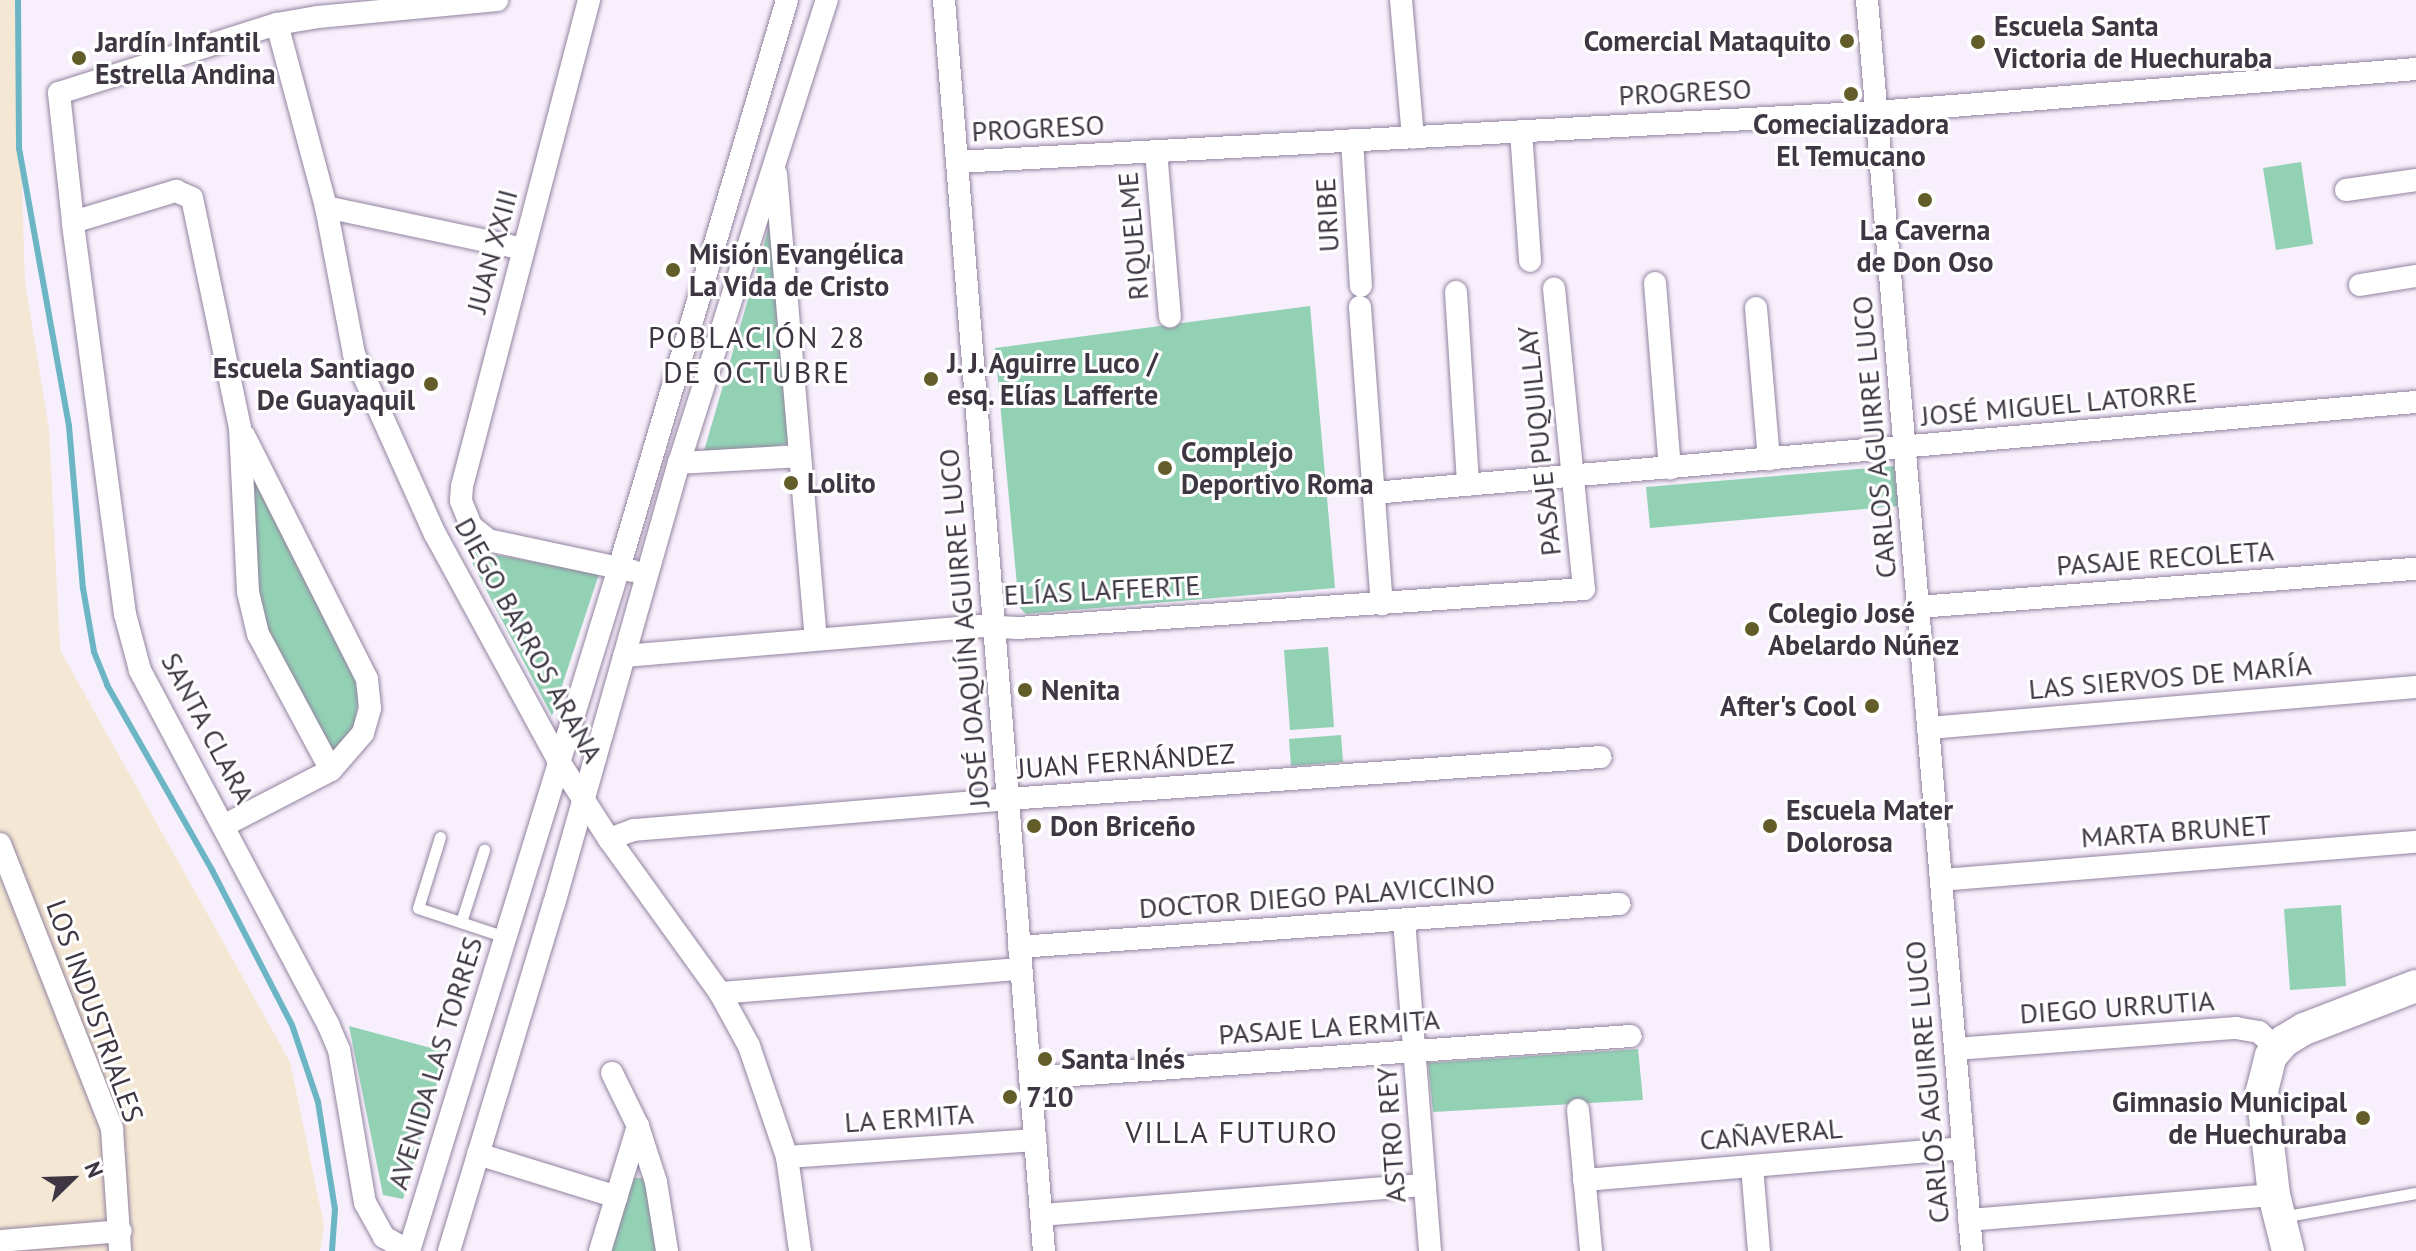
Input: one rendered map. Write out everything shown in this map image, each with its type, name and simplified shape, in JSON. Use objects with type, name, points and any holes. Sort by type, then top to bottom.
[{"type":"street","points":[[277,24],[316,8],[497,0]]},
{"type":"street","name":"JUAN XXIII","points":[[589,0],[462,486],[467,517],[475,531],[488,540],[619,568]]},
{"type":"street","name":"AVENIDA LAS TORRES","points":[[409,1251],[619,568],[787,0]]},
{"type":"street","points":[[449,1251],[554,904],[679,463],[827,0]]},
{"type":"street","name":"JOSÉ JOAQUÍN AGUIRRE LUCO","points":[[944,0],[1044,1251]]},
{"type":"street","points":[[1401,0],[1413,137]]},
{"type":"street","name":"CARLOS AGUIRRE LUCO","points":[[1867,0],[1972,1251]]},
{"type":"street","name":"SANTA CLARA","points":[[277,24],[59,93],[125,614],[140,670],[225,825],[339,1050],[365,1203],[384,1237],[409,1251]]},
{"type":"street","name":"DIEGO BARROS ARANA","points":[[277,24],[326,207],[354,354],[435,534],[558,760],[609,839],[720,993],[761,1074],[787,1157],[800,1251]]},
{"type":"street","name":"PROGRESO","points":[[957,162],[1877,112],[2416,69]]},
{"type":"street","points":[[1521,131],[1530,261]]},
{"type":"street","name":"URIBE","points":[[1352,140],[1382,604]]},
{"type":"street","name":"RIQUELME","points":[[1156,151],[1170,316]]},
{"type":"street","points":[[775,161],[816,638]]},
{"type":"street","points":[[2346,190],[2416,180]]},
{"type":"street","points":[[73,222],[176,191],[192,198],[240,428],[248,592],[258,634],[331,770]]},
{"type":"street","points":[[326,207],[523,249]]},
{"type":"street","points":[[2360,285],[2416,276]]},
{"type":"street","points":[[1655,283],[1670,468]]},
{"type":"street","name":"PASAJE PUQUILLAY","points":[[1554,288],[1584,589]]},
{"type":"street","points":[[1456,292],[1468,485]]},
{"type":"street","points":[[1756,308],[1769,459]]},
{"type":"street","name":"JOSÉ MIGUEL LATORRE","points":[[1373,493],[2416,402]]},
{"type":"street","points":[[225,825],[331,770],[363,733],[370,708],[367,679],[240,428]]},
{"type":"street","points":[[679,463],[800,456]]},
{"type":"street","points":[[619,568],[647,574]]},
{"type":"street","name":"PASAJE RECOLETA","points":[[1918,607],[2416,569]]},
{"type":"street","name":"ELÍAS LAFFERTE","points":[[624,656],[816,638],[1584,589]]},
{"type":"street","name":"LAS SIERVOS DE MARÍA","points":[[1928,728],[2416,687]]},
{"type":"street","name":"JUAN FERNÁNDEZ","points":[[609,839],[644,829],[1008,799],[1601,757]]},
{"type":"street","name":"MARTA BRUNET","points":[[1941,880],[2416,842]]},
{"type":"street","name":"LOS INDUSTRIALES","points":[[0,844],[112,1129],[120,1241]]},
{"type":"street","points":[[518,893],[554,904]]},
{"type":"street","name":"DOCTOR DIEGO PALAVICCINO","points":[[720,993],[1020,958],[1404,920],[1619,904]]},
{"type":"street","name":"ASTRO REY","points":[[1404,920],[1430,1251]]},
{"type":"street","points":[[2288,1251],[2277,1206],[2262,1091],[2267,1066],[2276,1048],[2304,1029],[2416,986]]},
{"type":"street","name":"DIEGO URRUTIA","points":[[1955,1049],[2236,1028],[2259,1032],[2276,1048]]},
{"type":"street","name":"PASAJE LA ERMITA","points":[[1030,1078],[1631,1036]]},
{"type":"street","points":[[612,1073],[638,1126],[656,1182],[667,1251]]},
{"type":"street","points":[[1578,1110],[1591,1251]]},
{"type":"street","points":[[600,1251],[638,1126]]},
{"type":"street","name":"LA ERMITA","points":[[787,1157],[1035,1140]]},
{"type":"street","name":"CAÑAVERAL","points":[[1584,1180],[1963,1148]]},
{"type":"street","points":[[478,1154],[617,1197]]},
{"type":"street","points":[[1752,1166],[1759,1251]]},
{"type":"street","points":[[1041,1215],[1425,1185]]},
{"type":"street","points":[[1969,1220],[2277,1206]]},
{"type":"street","points":[[0,1241],[120,1241]]},
{"type":"lane","points":[[440,837],[418,908],[505,937]]},
{"type":"lane","points":[[461,922],[484,850]]},
{"type":"lane","points":[[2277,1206],[2416,1193]]},
{"type":"shaded area","points":[[0,0],[16,0],[25,283],[49,430],[60,650],[290,1062],[324,1225],[320,1251],[0,1251]]},
{"type":"green space","points":[[2301,162],[2313,244],[2276,250],[2263,168]]},
{"type":"green space","points":[[773,213],[792,443],[702,458]]},
{"type":"green space","name":"Complejo Deportivo Roma","points":[[1310,306],[1335,588],[1026,614],[1019,607],[995,348]]},
{"type":"green space","points":[[245,453],[361,685],[353,732],[328,756],[262,630]]},
{"type":"green space","points":[[1894,466],[1898,506],[1650,528],[1646,487]]},
{"type":"green space","points":[[465,549],[599,574],[552,716]]},
{"type":"green space","points":[[1328,647],[1334,727],[1290,730],[1284,650]]},
{"type":"green space","points":[[1341,735],[1343,762],[1291,766],[1289,739]]},
{"type":"green space","points":[[2341,905],[2346,986],[2290,990],[2284,909]]},
{"type":"green space","points":[[349,1026],[446,1052],[403,1199],[383,1195]]},
{"type":"green space","points":[[1638,1049],[1643,1100],[1433,1112],[1428,1063]]},
{"type":"green space","points":[[633,1178],[648,1178],[659,1251],[610,1251]]},
{"type":"waterway","points":[[18,0],[19,148],[69,426],[83,588],[94,652],[107,685],[212,870],[292,1025],[318,1102],[335,1209],[332,1251]]},
{"type":"place","name":"Comercial Mataquito","points":[[1847,41]]},
{"type":"place","name":"Escuela Santa Victoria de Huechuraba","points":[[1978,42]]},
{"type":"place","name":"Jardín Infantil Estrella Andina","points":[[79,58]]},
{"type":"place","name":"Comecializadora El Temucano","points":[[1851,94]]},
{"type":"place","name":"La Caverna de Don Oso","points":[[1925,200]]},
{"type":"place","name":"Misión Evangélica La Vida de Cristo","points":[[673,270]]},
{"type":"place","name":"J. J. Aguirre Luco / esq. Elías Lafferte","points":[[931,379]]},
{"type":"place","name":"Escuela Santiago De Guayaquil","points":[[431,384]]},
{"type":"place","name":"Complejo Deportivo Roma","points":[[1165,468]]},
{"type":"place","name":"Lolito","points":[[791,483]]},
{"type":"place","name":"Colegio José Abelardo Núñez","points":[[1752,629]]},
{"type":"place","name":"Nenita","points":[[1025,690]]},
{"type":"place","name":"After's Cool","points":[[1872,706]]},
{"type":"place","name":"Don Briceño","points":[[1034,826]]},
{"type":"place","name":"Escuela Mater Dolorosa","points":[[1770,826]]},
{"type":"place","name":"Santa Inés","points":[[1045,1059]]},
{"type":"place","name":"710","points":[[1010,1097]]},
{"type":"place","name":"Gimnasio Municipal de Huechuraba","points":[[2363,1118]]},
{"type":"district","name":"POBLACIÓN 28 DE OCTUBRE","points":[[757,354]]},
{"type":"district","name":"VILLA FUTURO","points":[[1232,1132]]}]
